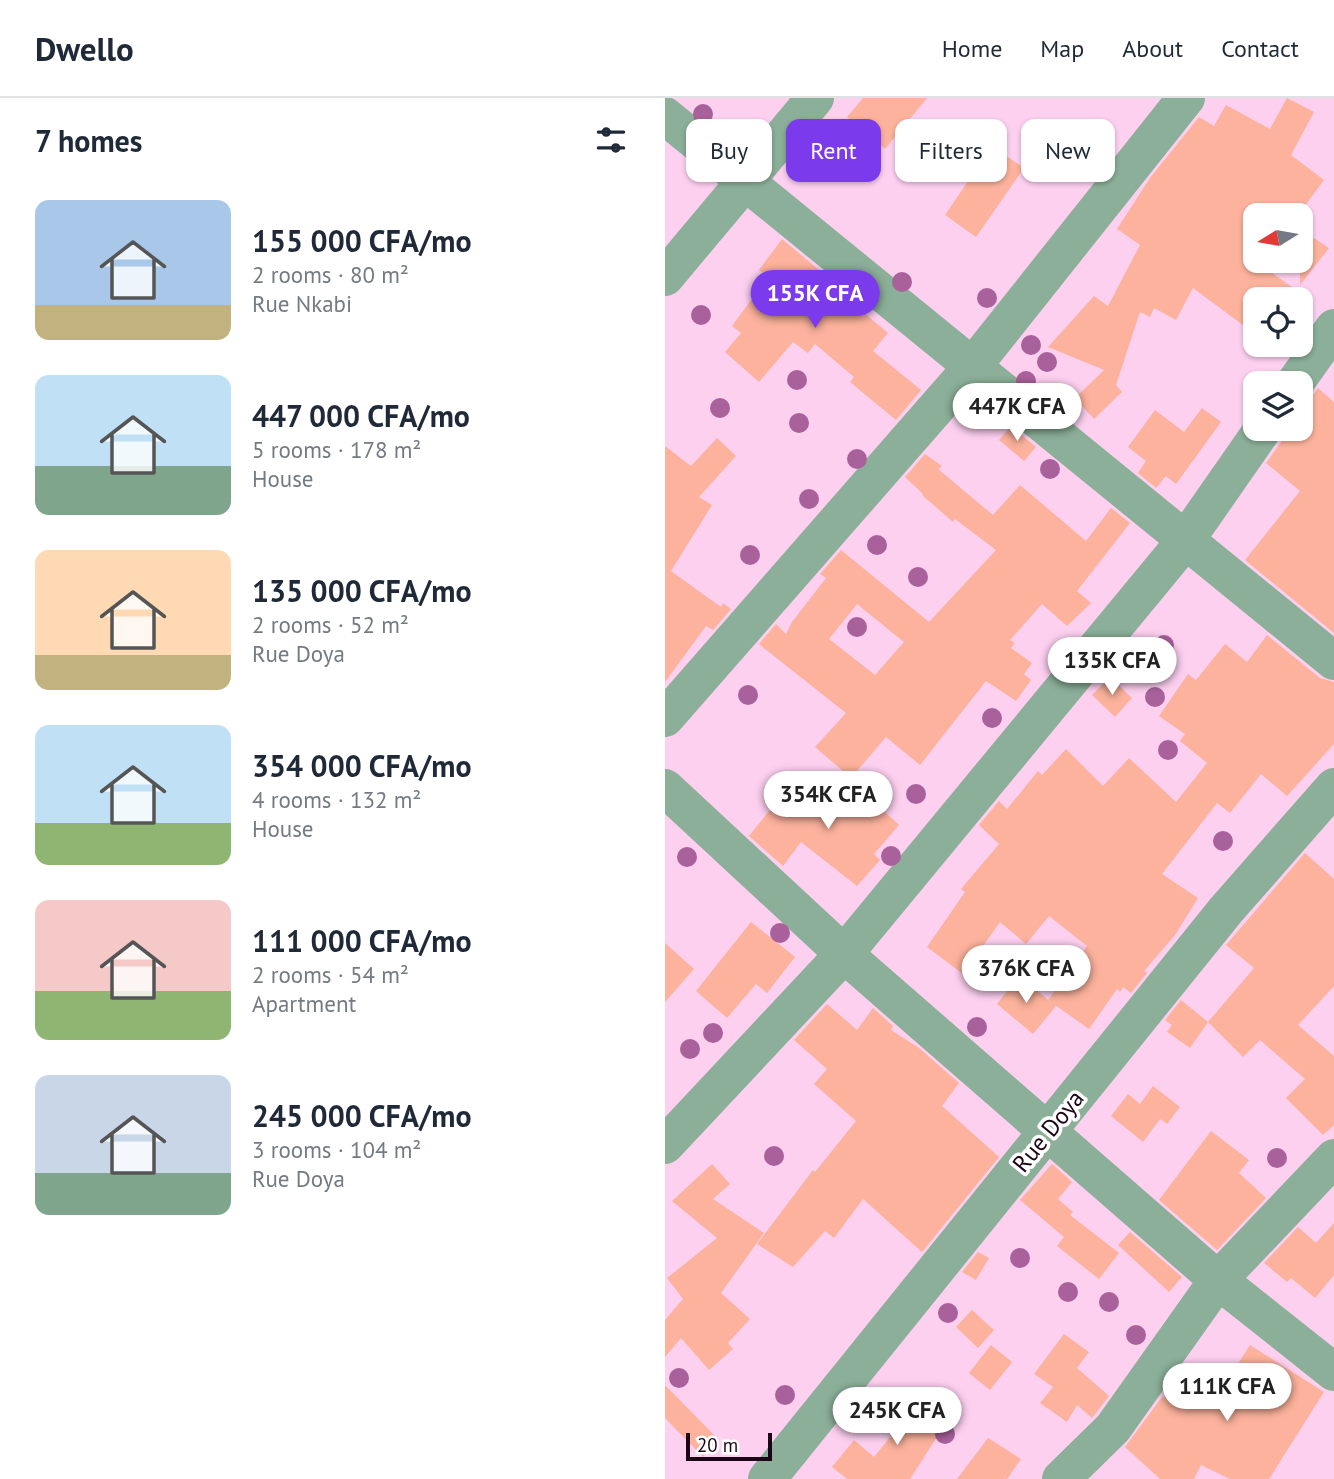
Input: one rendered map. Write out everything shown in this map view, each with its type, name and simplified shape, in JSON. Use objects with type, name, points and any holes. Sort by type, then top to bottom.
[{"type":"street","points":[[772,149],[815,98]]},
{"type":"street","points":[[665,718],[972,367],[1186,98]]},
{"type":"street","points":[[665,116],[686,134]]},
{"type":"street","points":[[665,277],[744,182],[1334,661]]},
{"type":"street","points":[[1304,371],[1334,328]]},
{"type":"street","points":[[665,1146],[844,954],[1185,541],[1255,441]]},
{"type":"street","name":"Rue Doya","points":[[767,1479],[1226,910],[1334,787]]},
{"type":"street","points":[[665,788],[844,954],[1218,1280],[1334,1372]]},
{"type":"street","points":[[1062,1479],[1113,1428],[1218,1280],[1334,1158]]},
{"type":"building","points":[[863,98],[927,98],[910,119],[895,119],[895,137],[885,149],[881,146],[881,119],[847,117]]},
{"type":"building","points":[[1287,98],[1314,112],[1291,155],[1324,180],[1307,203],[1243,203],[1243,273],[1272,273],[1292,287],[1243,287],[1243,325],[1193,288],[1176,320],[1154,308],[1150,317],[1140,312],[1116,385],[1122,392],[1094,419],[1075,398],[1104,370],[1048,347],[1094,296],[1108,306],[1140,245],[1117,229],[1150,178],[1199,117],[1214,126],[1226,105],[1270,129]]},
{"type":"building","points":[[1007,156],[1021,166],[1021,172],[976,237],[945,215],[967,182],[1007,182]]},
{"type":"building","points":[[1313,238],[1329,248],[1313,268]]},
{"type":"building","points":[[782,239],[837,285],[834,288],[888,333],[873,351],[921,390],[896,420],[850,382],[854,377],[815,344],[808,353],[793,342],[759,382],[725,352],[741,333],[732,326],[768,277],[759,270]]},
{"type":"building","points":[[1300,273],[1309,273],[1300,285]]},
{"type":"building","points":[[1318,388],[1334,402],[1334,633],[1245,560],[1300,491],[1266,463],[1281,441],[1313,441],[1313,395]]},
{"type":"building","points":[[1202,408],[1221,422],[1176,484],[1166,476],[1156,488],[1138,473],[1146,461],[1128,447],[1155,410],[1184,432]]},
{"type":"building","points":[[1011,426],[1036,447],[1024,461],[999,440]]},
{"type":"building","points":[[717,438],[736,456],[699,497],[712,505],[671,571],[721,607],[723,603],[731,609],[713,630],[706,626],[665,682],[665,446],[691,466]]},
{"type":"building","points":[[925,454],[942,466],[938,469],[993,515],[1020,485],[1086,541],[1111,508],[1130,523],[1077,591],[1091,603],[1067,626],[1042,604],[1010,640],[1015,643],[1011,648],[1032,663],[1024,674],[1031,680],[1016,701],[986,681],[920,765],[886,737],[851,778],[815,747],[846,713],[759,644],[776,624],[786,634],[826,578],[820,574],[841,550],[929,622],[996,550],[955,519],[953,522],[905,477]],"holes":[[[857,604],[904,642],[875,675],[829,639]]]},
{"type":"building","points":[[1267,635],[1320,678],[1334,682],[1334,744],[1287,796],[1261,774],[1230,813],[1217,803],[1162,874],[1198,898],[1175,935],[1144,971],[1147,973],[1131,993],[1123,987],[1120,992],[1117,989],[1089,1029],[1048,1000],[1087,946],[1049,916],[1026,944],[1000,922],[963,974],[927,947],[965,892],[961,889],[999,844],[979,825],[999,801],[1007,809],[1038,771],[1042,775],[1066,749],[1103,786],[1129,758],[1176,802],[1207,763],[1180,741],[1185,734],[1159,716],[1188,674],[1196,680],[1225,644],[1247,662]]},
{"type":"building","points":[[1110,677],[1132,698],[1115,717],[1092,695]]},
{"type":"building","points":[[851,781],[899,825],[874,854],[880,860],[857,886],[801,842],[783,866],[749,836],[788,787],[824,812]]},
{"type":"building","points":[[1305,853],[1334,879],[1334,986],[1298,1025],[1334,1056],[1334,1125],[1323,1135],[1286,1098],[1305,1079],[1260,1040],[1243,1057],[1208,1022],[1254,968],[1226,945]]},
{"type":"building","points":[[751,922],[795,957],[767,993],[756,984],[727,1018],[696,991]]},
{"type":"building","points":[[665,943],[694,969],[665,1002]]},
{"type":"building","points":[[1019,976],[1056,1006],[1033,1034],[997,1004]]},
{"type":"building","points":[[1181,1000],[1208,1022],[1190,1048],[1167,1032],[1172,1025],[1165,1020]]},
{"type":"building","points":[[827,1004],[857,1030],[873,1008],[893,1026],[891,1030],[919,1048],[959,1083],[942,1106],[999,1157],[922,1252],[863,1199],[834,1238],[825,1231],[793,1267],[757,1244],[813,1170],[815,1172],[856,1121],[814,1084],[827,1069],[794,1040]]},
{"type":"building","points":[[1153,1086],[1180,1107],[1167,1124],[1160,1119],[1143,1142],[1111,1116],[1128,1094],[1140,1104]]},
{"type":"building","points":[[1211,1131],[1249,1160],[1239,1173],[1266,1198],[1217,1250],[1159,1200]]},
{"type":"building","points":[[712,1164],[730,1184],[713,1199],[764,1233],[721,1293],[750,1319],[728,1343],[733,1349],[709,1370],[681,1338],[665,1357],[665,1320],[683,1299],[667,1278],[717,1238],[672,1201]]},
{"type":"building","points":[[1052,1164],[1072,1182],[1058,1199],[1073,1212],[1070,1215],[1119,1253],[1099,1279],[1057,1246],[1064,1237],[1020,1200]]},
{"type":"building","points":[[1334,1223],[1334,1275],[1315,1298],[1291,1278],[1287,1282],[1264,1263],[1298,1227],[1316,1243]]},
{"type":"building","points":[[1130,1232],[1182,1277],[1169,1292],[1118,1245]]},
{"type":"building","points":[[978,1252],[989,1258],[976,1280],[962,1272]]},
{"type":"building","points":[[972,1310],[994,1330],[978,1348],[956,1327]]},
{"type":"building","points":[[1064,1334],[1089,1352],[1077,1368],[1109,1396],[1092,1418],[1077,1405],[1067,1422],[1040,1403],[1053,1387],[1034,1374]]},
{"type":"building","points":[[991,1345],[1012,1362],[990,1390],[969,1373]]},
{"type":"building","points":[[1250,1345],[1324,1392],[1269,1479],[1230,1479],[1201,1465],[1194,1479],[1160,1479],[1125,1447],[1162,1397],[1164,1398],[1179,1373],[1196,1382],[1199,1377],[1221,1390]]},
{"type":"building","points":[[665,1385],[718,1439],[703,1457],[665,1418]]},
{"type":"building","points":[[922,1397],[951,1415],[910,1479],[847,1479],[832,1467],[854,1440],[874,1457]]},
{"type":"building","points":[[988,1438],[1021,1459],[1007,1479],[957,1479]]}]
